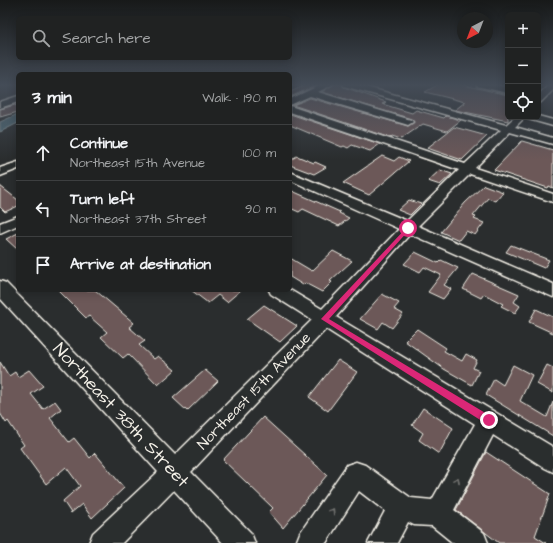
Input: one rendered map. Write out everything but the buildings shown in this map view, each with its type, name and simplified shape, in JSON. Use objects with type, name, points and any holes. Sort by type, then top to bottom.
[{"type":"street","points":[[365,109],[408,122]]},
{"type":"street","points":[[446,109],[515,123],[553,141]]},
{"type":"street","points":[[292,111],[553,198]]},
{"type":"street","points":[[541,115],[553,118]]},
{"type":"street","points":[[541,120],[553,123]]},
{"type":"street","name":"Northeast 15th Avenue","points":[[103,543],[324,319],[408,228],[515,123]]},
{"type":"street","points":[[0,172],[16,166]]},
{"type":"street","points":[[292,177],[553,291]]},
{"type":"street","name":"Northeast 38th Street","points":[[0,287],[241,543]]},
{"type":"street","points":[[280,292],[553,460]]},
{"type":"street","points":[[438,514],[489,420]]},
{"type":"street","points":[[310,543],[356,474],[402,507],[414,512],[438,514],[463,539]]},
{"type":"street","points":[[382,543],[402,507]]},
{"type":"water","points":[[16,115],[16,124],[0,132],[0,122]]},
{"type":"route","points":[[408,228],[324,319],[489,420]]}]
